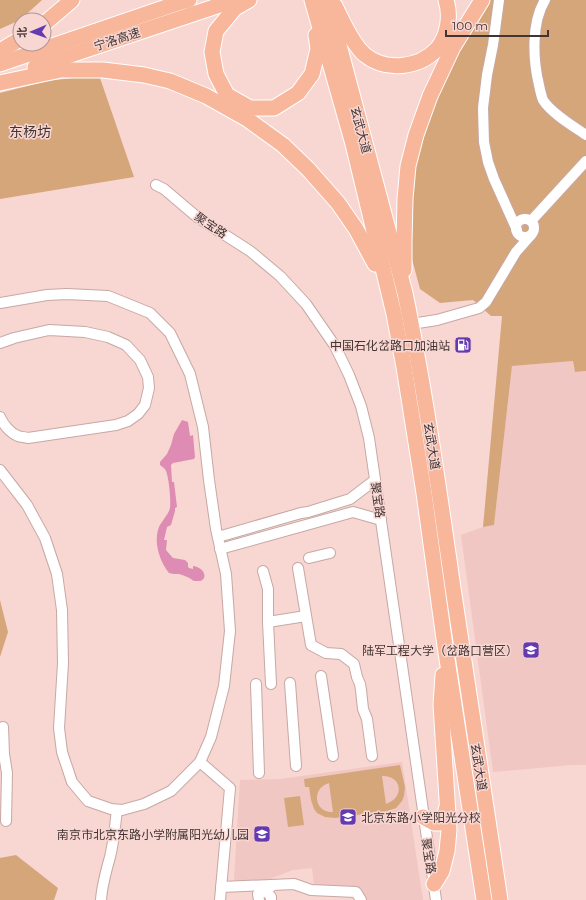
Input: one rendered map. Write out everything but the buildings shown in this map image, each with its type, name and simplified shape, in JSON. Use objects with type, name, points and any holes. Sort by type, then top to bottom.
[{"type":"highway","points":[[52,17],[72,0]]},
{"type":"highway","name":"宁洛高速","points":[[0,64],[189,0]]},
{"type":"highway","name":"宁洛高速","points":[[0,79],[235,0]]},
{"type":"highway","points":[[249,0],[234,8],[216,31],[212,52],[216,74],[227,95],[250,108],[274,108],[298,93],[312,74],[318,50],[312,0]]},
{"type":"highway","name":"玄武大道","points":[[312,0],[353,144],[394,314],[424,493],[444,646],[484,900]]},
{"type":"highway","name":"玄武大道","points":[[327,0],[405,293],[411,324],[439,488],[477,756],[500,900]]},
{"type":"highway","points":[[333,0],[353,40],[365,55],[382,64],[392,66],[408,65],[425,58],[437,48],[445,36],[449,23],[449,7],[446,0]]},
{"type":"highway","points":[[405,293],[405,199],[408,166],[416,135],[430,96],[453,47],[482,0]]},
{"type":"highway","points":[[0,51],[12,44]]},
{"type":"highway","points":[[0,83],[61,70],[103,70],[144,75],[170,81],[206,96],[248,119],[283,145],[308,169],[338,203],[356,229],[373,260],[394,314]]},
{"type":"highway","points":[[434,884],[442,871],[447,851],[449,830],[441,705],[444,646]]},
{"type":"highway","points":[[423,817],[434,823],[439,823],[448,804]]},
{"type":"street","points":[[499,0],[483,108],[484,142],[490,167],[517,231],[524,237],[531,235]]},
{"type":"street","points":[[545,0],[540,10],[534,43],[537,77],[542,98],[548,106],[586,135]]},
{"type":"street","points":[[516,252],[519,241],[517,224],[523,220],[528,220],[586,161]]},
{"type":"street","name":"聚宝路","points":[[156,185],[164,189],[197,217],[250,251],[280,276],[306,304],[335,346],[349,375],[361,406],[369,438],[436,900]]},
{"type":"street","points":[[411,324],[437,320],[479,308],[486,302],[516,252],[533,233],[534,225],[528,220],[517,218],[509,214]]},
{"type":"street","points":[[0,303],[47,295],[67,294],[108,296],[150,313],[170,333],[190,374],[203,427],[209,480],[220,549],[226,574],[230,631],[224,686],[211,737],[200,762],[171,791],[144,804],[122,810],[111,810],[88,802],[72,782],[62,752],[59,728],[63,663],[63,633],[62,610],[57,574],[45,538],[27,505],[0,470]]},
{"type":"street","points":[[0,343],[14,338],[49,330],[83,332],[108,337],[126,345],[140,360],[148,377],[149,388],[145,405],[138,414],[128,421],[116,425],[28,438],[17,436],[8,429],[0,417]]},
{"type":"street","points":[[218,537],[350,500],[375,480]]},
{"type":"street","points":[[220,549],[353,512],[381,520]]},
{"type":"street","points":[[309,558],[330,553]]},
{"type":"street","points":[[298,568],[311,645],[326,653],[341,654],[354,664],[361,690],[363,709],[367,719],[372,756]]},
{"type":"street","points":[[263,571],[268,589],[271,684]]},
{"type":"street","points":[[268,622],[306,616]]},
{"type":"street","points":[[321,676],[333,756]]},
{"type":"street","points":[[290,683],[296,766]]},
{"type":"street","points":[[256,684],[259,773]]},
{"type":"street","points":[[3,727],[4,754],[7,773],[6,821]]},
{"type":"street","points":[[200,762],[230,788],[220,900]]},
{"type":"street","points":[[101,900],[115,829],[117,810]]},
{"type":"street","points":[[221,887],[269,888],[294,884],[311,895],[347,896],[356,892],[361,900]]},
{"type":"street","points":[[258,900],[258,894],[269,888]]},
{"type":"street","points":[[269,888],[271,900]]},
{"type":"shaded area","points":[[0,0],[42,0],[29,12],[12,12],[12,24],[0,29]]},
{"type":"shaded area","points":[[488,0],[586,0],[586,371],[575,372],[573,361],[512,366],[494,525],[483,527],[502,316],[491,316],[473,300],[440,303],[420,289],[409,248],[410,189],[424,129],[465,34]]},
{"type":"shaded area","points":[[99,75],[134,177],[0,199],[0,93],[47,81]]},
{"type":"shaded area","name":"陆军工程大学（岔路口营区）","points":[[573,361],[575,372],[586,371],[586,765],[493,772],[461,535],[483,527],[494,525],[512,366]]},
{"type":"shaded area","points":[[182,420],[188,422],[190,436],[193,435],[195,457],[194,459],[173,463],[171,465],[172,482],[174,482],[177,507],[175,508],[171,525],[167,527],[164,540],[167,540],[166,550],[173,558],[185,560],[188,563],[189,568],[193,569],[193,566],[201,569],[204,577],[201,581],[194,581],[179,574],[169,573],[163,564],[157,547],[157,535],[160,524],[170,508],[170,490],[167,474],[165,469],[160,465],[160,462],[167,454],[174,434]]},
{"type":"shaded area","points":[[0,600],[8,632],[0,657]]},
{"type":"shaded area","name":"北京东路小学阳光分校","points":[[402,762],[423,900],[367,900],[361,888],[314,886],[312,868],[293,870],[262,882],[247,883],[234,880],[240,780],[280,779]]},
{"type":"shaded area","points":[[400,765],[405,787],[404,796],[396,808],[387,811],[335,818],[325,817],[317,813],[314,809],[309,787],[305,787],[304,779]],"holes":[[[382,776],[393,779],[399,787],[399,792],[396,797],[386,804]],[[329,783],[333,812],[322,809],[317,800],[319,790]]]},
{"type":"shaded area","points":[[300,796],[304,825],[288,827],[284,798]]},
{"type":"shaded area","points":[[16,855],[58,888],[54,900],[0,900],[0,858]]},
{"type":"place","name":"中国石化岔路口加油站","points":[[463,345]]},
{"type":"place","name":"陆军工程大学（岔路口营区）","points":[[531,650]]},
{"type":"place","name":"北京东路小学阳光分校","points":[[348,817]]},
{"type":"place","name":"南京市北京东路小学附属阳光幼儿园","points":[[262,834]]},
{"type":"district","name":"东杨坊","points":[[30,132]]}]
